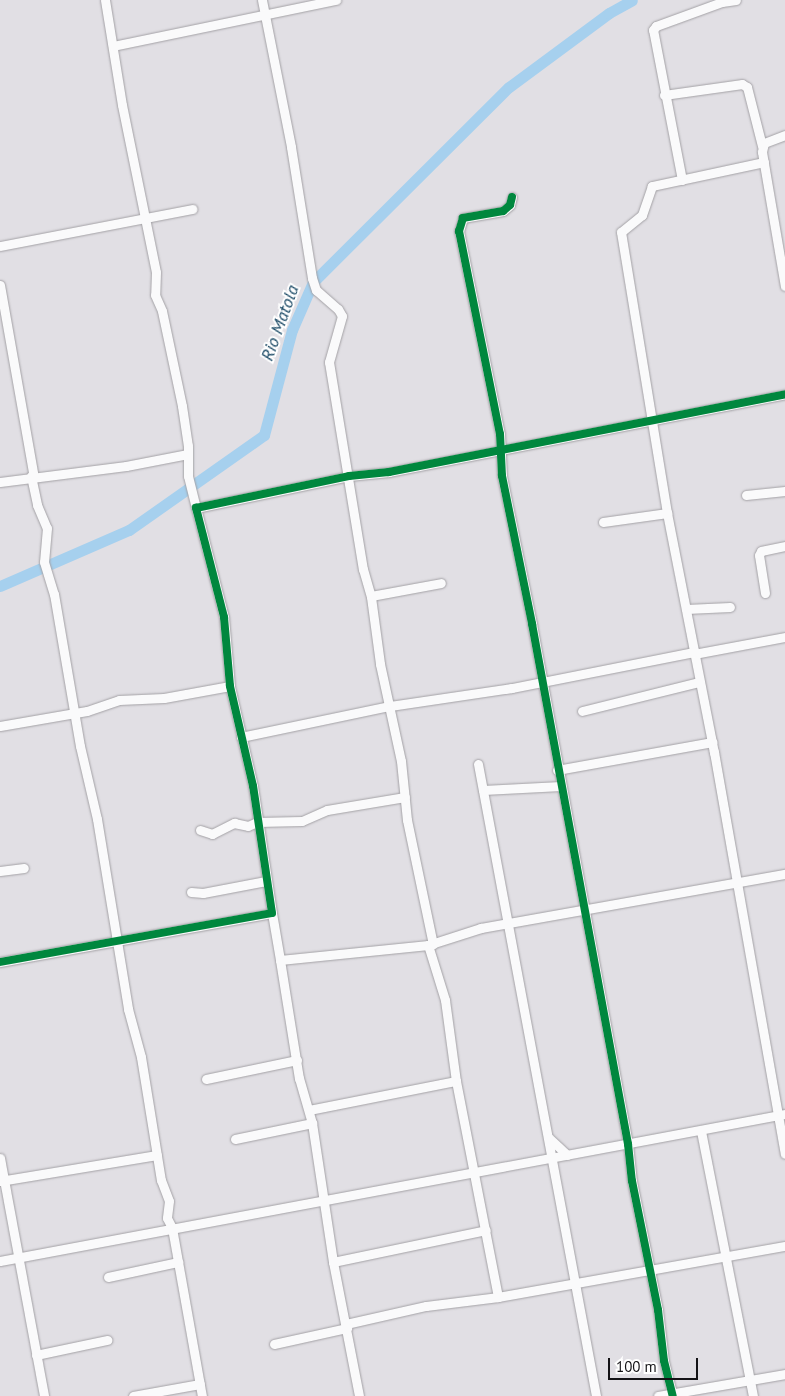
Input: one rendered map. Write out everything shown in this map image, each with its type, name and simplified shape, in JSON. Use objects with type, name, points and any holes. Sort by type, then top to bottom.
[{"type":"street","points":[[105,0],[156,272],[154,296],[162,311],[182,406],[188,454],[188,476],[223,614],[230,686],[257,822],[297,1060],[312,1122],[323,1200],[359,1396]]},
{"type":"street","points":[[262,0],[291,147],[312,278],[316,290],[338,309],[342,316],[329,362],[363,569],[371,596],[405,797],[445,1000],[456,1081],[498,1297]]},
{"type":"street","points":[[113,46],[265,13],[336,0]]},
{"type":"street","points":[[682,180],[653,40],[656,26],[722,2],[736,0]]},
{"type":"street","points":[[664,95],[742,84],[748,92],[762,146],[785,286]]},
{"type":"street","points":[[762,146],[785,135]]},
{"type":"street","points":[[764,162],[652,186],[642,215],[621,232],[667,513],[712,742],[780,1114],[785,1154]]},
{"type":"street","points":[[512,197],[510,205],[503,211],[463,218],[459,225],[467,282],[500,434],[502,476],[542,681],[557,770],[586,912],[628,1144],[632,1181],[651,1270],[664,1361],[673,1395]]},
{"type":"street","points":[[0,246],[192,209]]},
{"type":"street","points":[[0,285],[33,476],[36,505],[47,528],[44,562],[54,594],[128,1009],[141,1057],[156,1155],[168,1201],[167,1218],[172,1228],[202,1396]]},
{"type":"street","points":[[196,508],[349,476],[388,472],[500,448],[785,394]]},
{"type":"street","points":[[0,482],[33,476],[126,466],[188,454]]},
{"type":"street","points":[[746,495],[785,491]]},
{"type":"street","points":[[603,522],[667,513]]},
{"type":"street","points":[[765,593],[759,555],[761,551],[785,546]]},
{"type":"street","points":[[371,596],[441,583]]},
{"type":"street","points":[[686,609],[730,607]]},
{"type":"street","points":[[241,737],[390,706],[542,681],[785,637]]},
{"type":"street","points":[[582,711],[699,682]]},
{"type":"street","points":[[0,726],[75,711],[87,711],[119,700],[164,698],[230,686]]},
{"type":"street","points":[[557,770],[712,742]]},
{"type":"street","points":[[478,764],[548,1138],[550,1158],[576,1284],[596,1396]]},
{"type":"street","points":[[483,790],[561,786]]},
{"type":"street","points":[[200,830],[214,834],[234,823],[248,826],[257,822],[306,820],[327,810],[405,797]]},
{"type":"street","points":[[0,871],[24,868]]},
{"type":"street","points":[[280,960],[434,944],[481,928],[586,912],[785,874]]},
{"type":"street","points":[[191,892],[203,893],[266,881]]},
{"type":"street","points":[[0,962],[272,912]]},
{"type":"street","points":[[206,1079],[297,1060]]},
{"type":"street","points":[[309,1110],[456,1081]]},
{"type":"street","points":[[0,1261],[701,1131],[780,1114]]},
{"type":"street","points":[[235,1139],[312,1122]]},
{"type":"street","points":[[701,1131],[728,1258],[753,1396]]},
{"type":"street","points":[[548,1138],[567,1155]]},
{"type":"street","points":[[2,1181],[156,1155]]},
{"type":"street","points":[[0,1158],[2,1181],[44,1396]]},
{"type":"street","points":[[334,1262],[486,1230]]},
{"type":"street","points":[[274,1344],[426,1306],[498,1297],[576,1284],[728,1258],[785,1246]]},
{"type":"street","points":[[108,1277],[178,1262]]},
{"type":"street","points":[[36,1355],[107,1340]]},
{"type":"street","points":[[658,1396],[673,1395],[785,1374]]},
{"type":"street","points":[[133,1396],[200,1384]]},
{"type":"waterway","name":"Rio Matola","points":[[0,586],[129,530],[264,435],[292,330],[313,282],[509,87],[609,13],[632,0]]},
{"type":"cycle path","points":[[512,197],[510,205],[503,211],[463,218],[459,231],[500,434],[502,476],[532,624],[628,1144],[632,1181],[658,1310],[664,1361],[673,1396]]},
{"type":"cycle path","points":[[0,962],[272,913],[253,786],[230,686],[224,617],[196,508],[349,476],[389,472],[785,394]]}]
